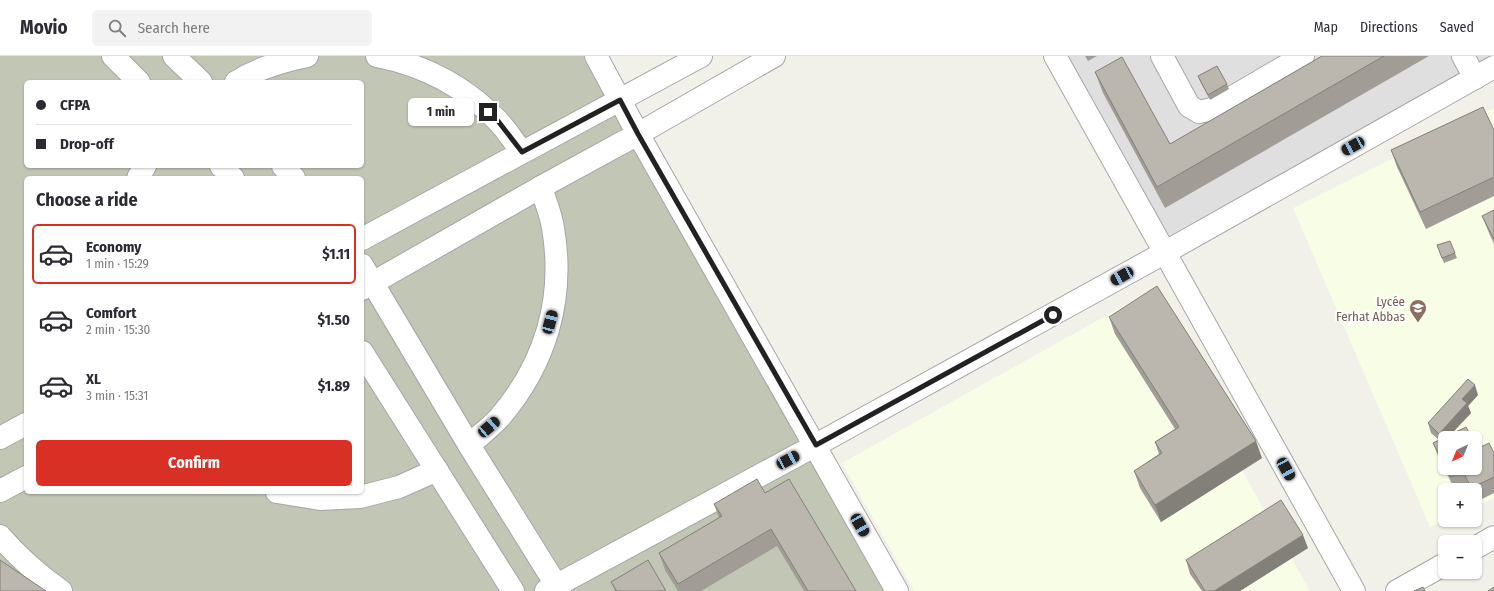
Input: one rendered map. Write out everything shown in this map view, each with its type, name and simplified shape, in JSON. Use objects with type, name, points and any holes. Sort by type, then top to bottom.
[{"type":"street","points":[[113,56],[137,80]]},
{"type":"street","points":[[174,56],[198,80]]},
{"type":"street","points":[[239,80],[247,75],[284,60],[307,56]]},
{"type":"street","points":[[377,56],[400,60],[436,74],[469,95],[498,121],[522,152]]},
{"type":"street","points":[[596,56],[638,134],[816,445],[897,591]]},
{"type":"street","points":[[364,238],[701,56]]},
{"type":"street","points":[[774,56],[638,134],[366,279],[469,445],[554,589],[1164,253],[1494,67]]},
{"type":"street","points":[[1055,56],[1354,591]]},
{"type":"street","points":[[1162,56],[1189,106],[1199,112],[1212,109],[1303,56]]},
{"type":"street","points":[[1463,56],[1475,78]]},
{"type":"street","points":[[223,168],[231,176]]},
{"type":"street","points":[[285,168],[292,176]]},
{"type":"street","points":[[469,445],[499,418],[524,385],[543,348],[554,309],[557,268],[553,227],[541,187]]},
{"type":"street","points":[[364,355],[513,591]]},
{"type":"street","points":[[0,438],[24,425]]},
{"type":"street","points":[[289,494],[320,499],[360,497],[399,487],[437,470]]},
{"type":"street","points":[[0,492],[24,478]]},
{"type":"street","points":[[0,536],[46,580],[61,591]]},
{"type":"street","points":[[1482,544],[1494,537]]},
{"type":"street","points":[[1398,591],[1438,568]]},
{"type":"shaded area","points":[[0,56],[596,56],[897,591],[0,591]]},
{"type":"shaded area","points":[[1055,56],[1494,56],[1494,68],[1164,253]]},
{"type":"shaded area","name":"Lycée Ferhat Abbas","points":[[1494,108],[1494,498],[1482,504],[1482,483],[1438,483],[1438,524],[1430,527],[1293,208]]},
{"type":"shaded area","points":[[1143,295],[1310,591],[914,591],[842,463]]},
{"type":"building","points":[[1322,56],[1384,56],[1157,187],[1095,72],[1122,57],[1170,144]]},
{"type":"building","points":[[1217,66],[1227,84],[1208,95],[1198,76]]},
{"type":"building","points":[[1483,107],[1494,130],[1494,177],[1420,212],[1391,150]]},
{"type":"building","points":[[1494,210],[1494,239],[1482,216]]},
{"type":"building","points":[[1450,241],[1455,253],[1442,258],[1437,245]]},
{"type":"building","points":[[1157,286],[1256,441],[1155,505],[1134,471],[1162,453],[1155,442],[1179,427],[1109,317]]},
{"type":"building","points":[[1468,379],[1475,385],[1462,399],[1467,403],[1442,431],[1438,431],[1438,433],[1428,423]]},
{"type":"building","points":[[1466,427],[1468,431],[1458,431]]},
{"type":"building","points":[[1438,441],[1438,453],[1433,443]]},
{"type":"building","points":[[1489,443],[1494,453],[1494,477],[1481,483],[1469,483],[1465,475],[1482,475],[1482,446]]},
{"type":"building","points":[[757,479],[765,493],[789,479],[856,591],[808,591],[771,529],[678,584],[659,553],[722,516],[714,504]]},
{"type":"building","points":[[1281,500],[1303,535],[1214,591],[1205,591],[1186,560]]},
{"type":"building","points":[[0,560],[46,591],[0,591]]},
{"type":"building","points":[[648,560],[666,591],[617,591],[611,582]]},
{"type":"building","points":[[1423,587],[1425,591],[1414,591]]},
{"type":"building","points":[[1494,587],[1494,591],[1488,591]]},
{"type":"place","name":"Lycée Ferhat Abbas","points":[[1418,323]]},
{"type":"route","points":[[488,112],[498,121],[522,152],[620,100],[816,445],[1053,315]]}]
